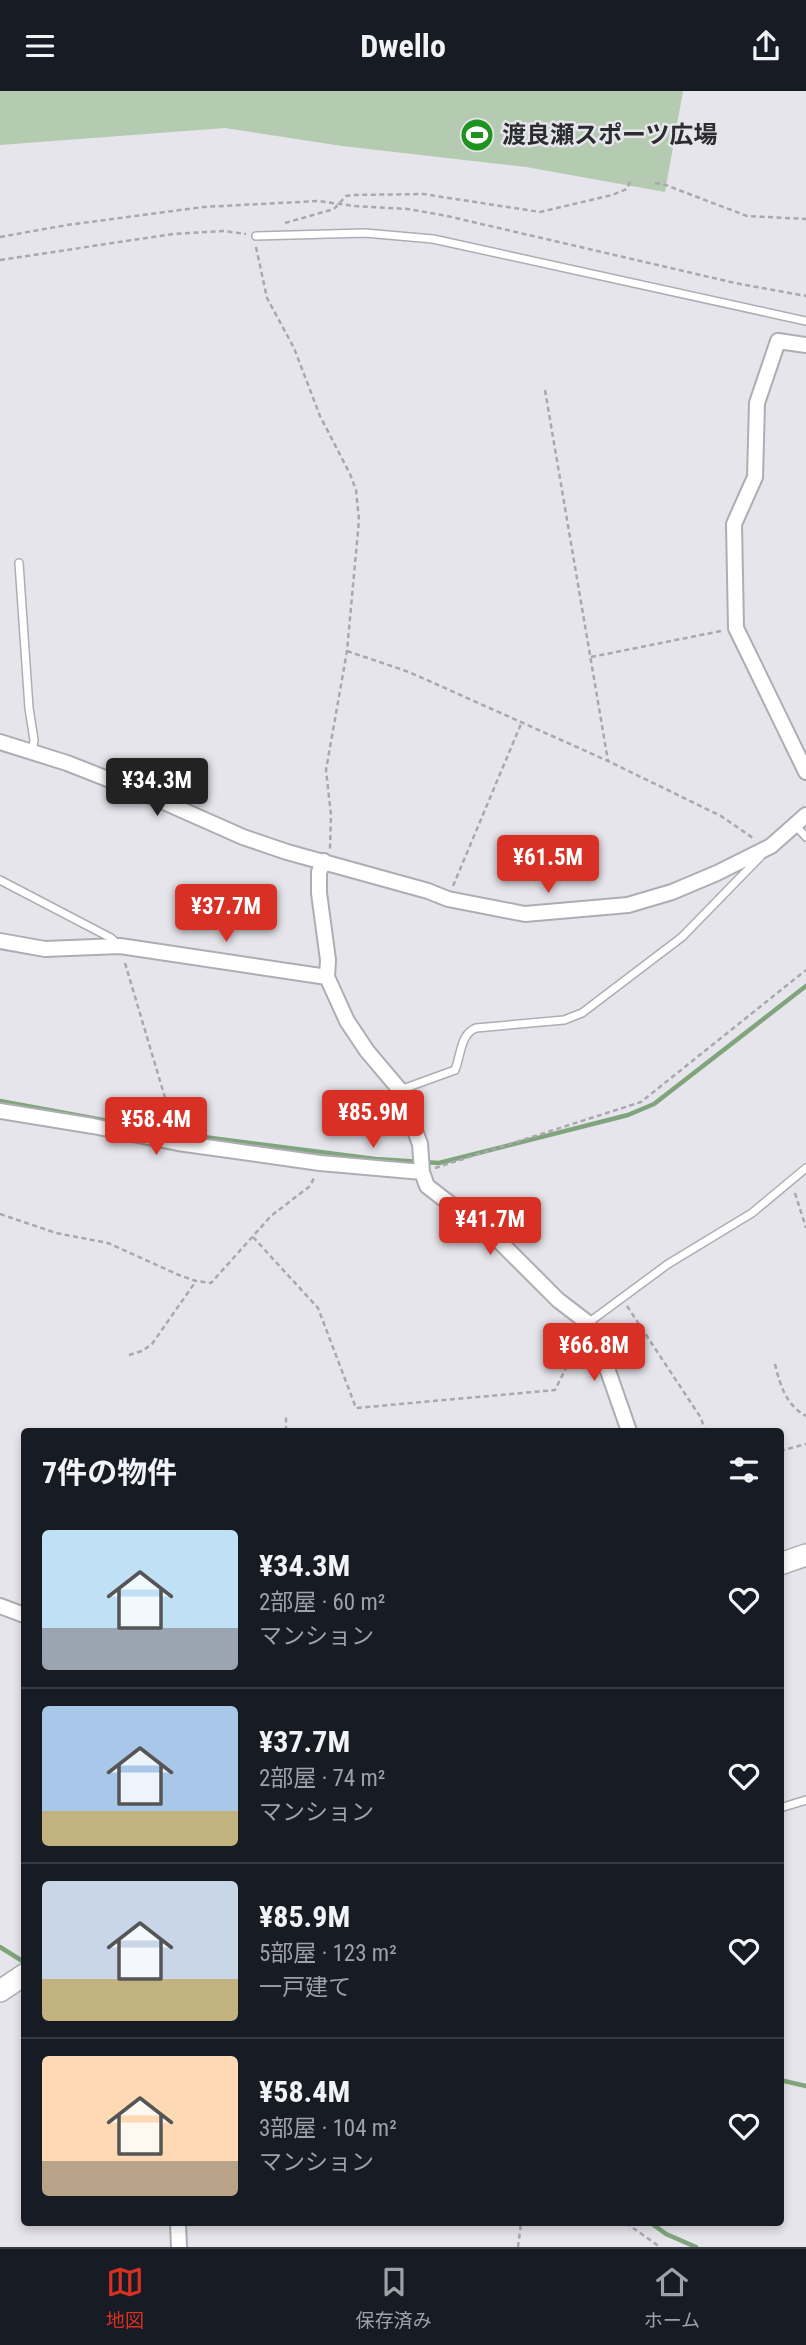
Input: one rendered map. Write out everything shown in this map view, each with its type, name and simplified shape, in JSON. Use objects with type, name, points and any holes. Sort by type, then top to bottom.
[{"type":"main road","points":[[784,1563],[806,1555]]},
{"type":"main road","points":[[0,1991],[21,1977]]},
{"type":"street","points":[[806,345],[779,341],[757,403],[755,477],[734,524],[736,628],[806,772]]},
{"type":"street","points":[[0,742],[66,763],[146,794],[243,837],[448,899],[525,914],[628,905],[672,891],[717,873],[771,846],[801,820]]},
{"type":"street","points":[[324,861],[319,872],[318,893],[328,960],[327,977],[348,1021],[367,1051],[400,1090],[420,1144],[422,1172],[427,1186],[501,1243],[558,1300],[588,1323],[628,1428]]},
{"type":"street","points":[[0,941],[45,949],[120,946],[327,977]]},
{"type":"street","points":[[0,1111],[178,1143],[320,1163],[422,1172]]},
{"type":"street","points":[[0,1606],[21,1614]]},
{"type":"street","points":[[178,2226],[179,2247]]},
{"type":"lane","points":[[256,236],[365,233],[433,239],[806,321]]},
{"type":"lane","points":[[19,563],[29,708],[34,740],[32,752]]},
{"type":"lane","points":[[801,820],[806,837]]},
{"type":"lane","points":[[400,1090],[455,1070],[468,1031],[564,1020],[582,1013],[682,937],[771,846]]},
{"type":"lane","points":[[0,880],[111,938],[120,946]]},
{"type":"lane","points":[[588,1323],[668,1264],[752,1213],[806,1168]]},
{"type":"lane","points":[[784,1807],[806,1800]]},
{"type":"path","points":[[280,224],[328,212],[346,196],[352,195],[423,194],[540,212],[612,195],[627,189],[631,179]]},
{"type":"path","points":[[655,183],[747,216],[806,219]]},
{"type":"path","points":[[0,260],[173,234],[224,231],[256,236],[257,257],[267,298],[294,348],[320,416],[342,455],[356,490],[359,520],[347,651],[326,770],[332,829],[330,851],[324,861]]},
{"type":"path","points":[[545,390],[608,761]]},
{"type":"path","points":[[591,657],[736,628]]},
{"type":"path","points":[[347,651],[409,672],[608,761],[721,816],[750,837],[771,846]]},
{"type":"path","points":[[448,899],[521,723]]},
{"type":"path","points":[[120,946],[178,1143]]},
{"type":"path","points":[[422,1172],[641,1102],[806,970]]},
{"type":"path","points":[[0,1213],[55,1233],[108,1243],[197,1282],[211,1283],[271,1216],[310,1186],[320,1163]]},
{"type":"path","points":[[792,1180],[806,1228]]},
{"type":"path","points":[[253,1237],[318,1308],[356,1408],[555,1389],[588,1323]]},
{"type":"path","points":[[129,1355],[142,1351],[152,1343],[197,1282]]},
{"type":"path","points":[[622,1297],[701,1418],[704,1428]]},
{"type":"path","points":[[775,1364],[780,1385],[793,1409],[806,1416]]},
{"type":"path","points":[[286,1416],[286,1428]]},
{"type":"path","points":[[784,1450],[806,1444]]},
{"type":"path","points":[[518,2247],[521,2226]]},
{"type":"path","points":[[630,2226],[660,2247]]},
{"type":"green space","name":"渡良瀬スポーツ広場","points":[[0,91],[683,91],[665,192],[526,167],[342,146],[225,128],[0,145]]},
{"type":"waterway","points":[[0,1101],[173,1133],[375,1159],[439,1163],[628,1115],[654,1104],[806,986]]},
{"type":"waterway","points":[[0,1947],[21,1960]]},
{"type":"waterway","points":[[784,2081],[806,2086]]},
{"type":"waterway","points":[[655,2226],[666,2234],[696,2247]]},
{"type":"place","name":"渡良瀬スポーツ広場","points":[[477,135]]}]
